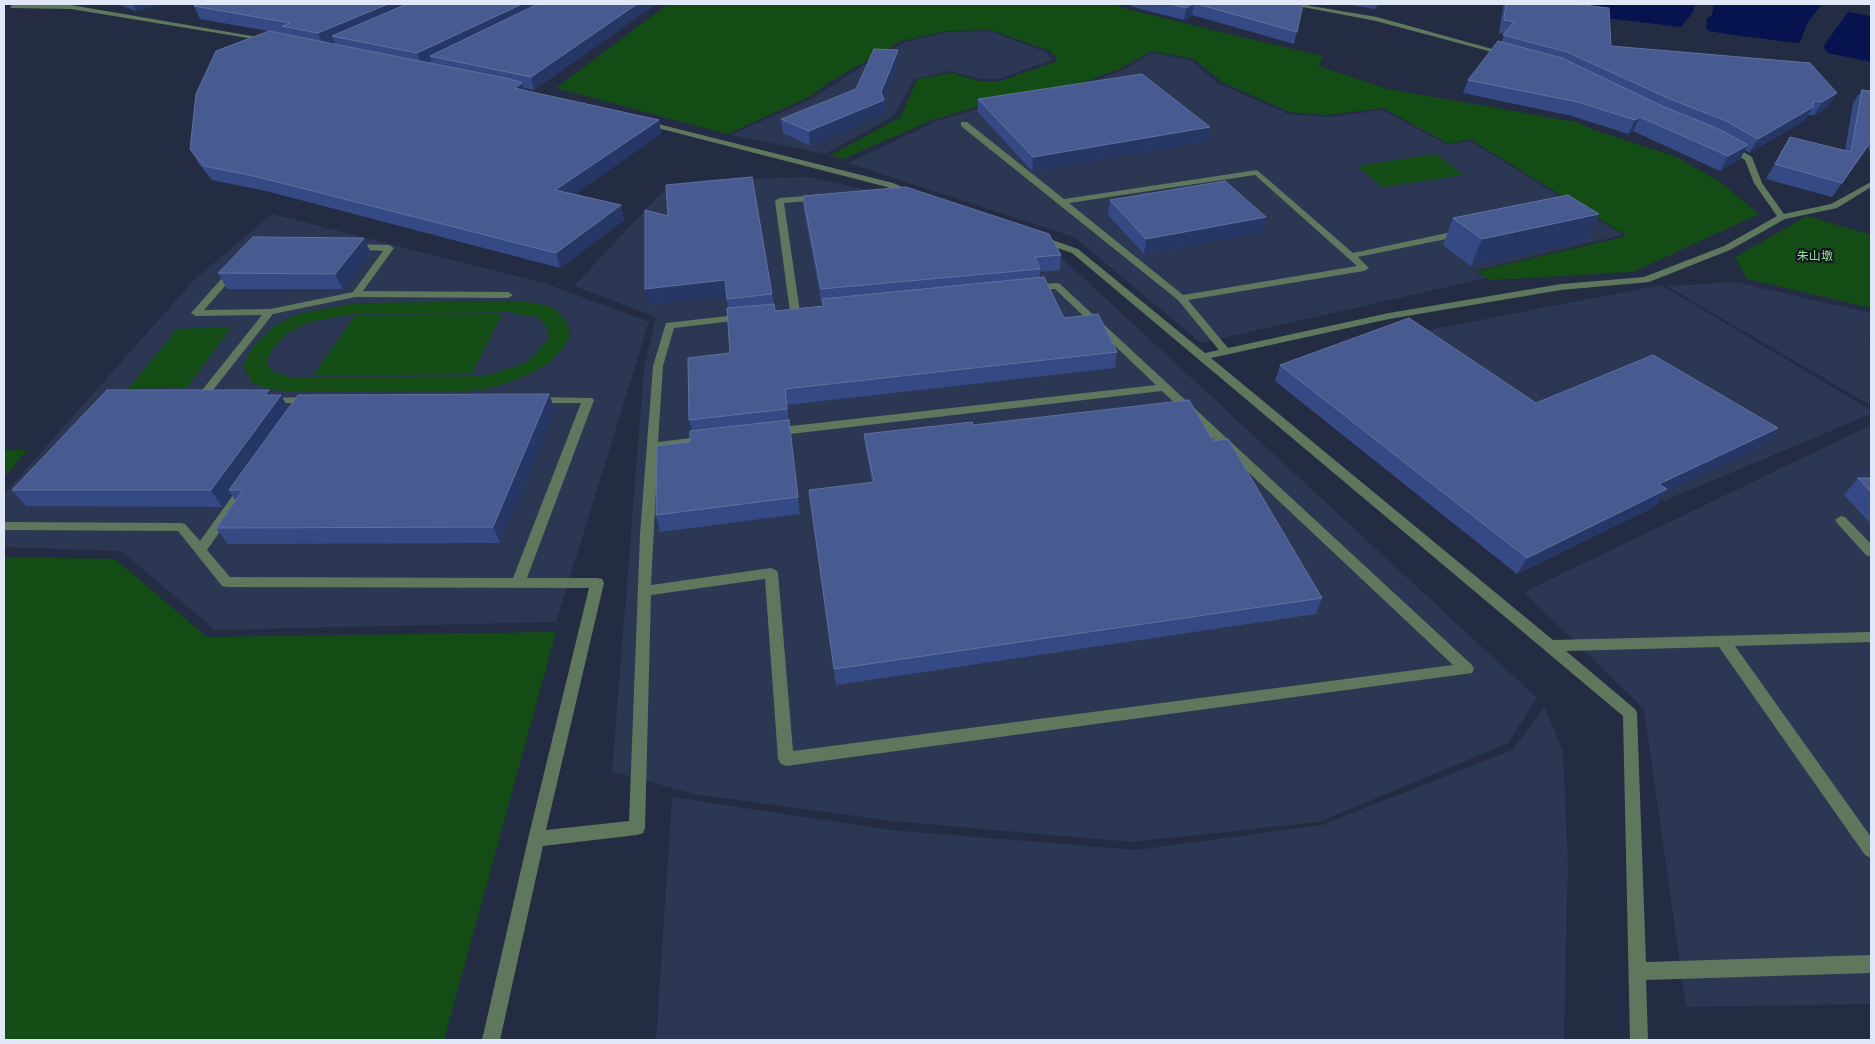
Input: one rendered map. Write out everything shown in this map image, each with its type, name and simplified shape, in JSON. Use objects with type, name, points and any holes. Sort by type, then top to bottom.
[{"type":"street","points":[[1290,4],[1377,19],[1520,58]]},
{"type":"street","points":[[11,7],[71,7],[287,43]]},
{"type":"street","points":[[630,118],[890,185],[927,198]]},
{"type":"street","points":[[964,124],[1182,298],[1226,352]]},
{"type":"street","points":[[1721,143],[1749,159],[1758,183],[1782,217]]},
{"type":"street","points":[[1062,202],[1257,172],[1364,268],[1182,298]]},
{"type":"street","points":[[1203,358],[1389,316],[1448,305],[1561,287],[1646,280],[1727,248],[1782,217],[1834,206],[1871,184]]},
{"type":"street","points":[[795,312],[779,201],[832,197]]},
{"type":"street","points":[[1351,256],[1467,232]]},
{"type":"street","points":[[1029,234],[1075,251],[1630,713],[1639,1040]]},
{"type":"street","points":[[341,247],[389,248],[356,294]]},
{"type":"street","points":[[242,261],[196,313],[270,312],[356,294],[508,295]]},
{"type":"street","points":[[644,591],[770,573],[786,760],[1467,669],[1057,286],[1018,290]]},
{"type":"street","points":[[209,401],[199,401],[270,312]]},
{"type":"street","points":[[536,839],[637,828],[646,534],[658,366],[670,324],[756,316]]},
{"type":"street","points":[[761,434],[1165,387]]},
{"type":"street","points":[[257,401],[311,400],[295,416]]},
{"type":"street","points":[[518,583],[588,400],[520,400]]},
{"type":"street","points":[[652,446],[721,438]]},
{"type":"street","points":[[200,550],[250,479]]},
{"type":"street","points":[[1841,520],[1871,552]]},
{"type":"street","points":[[4,526],[181,527],[227,582],[597,584],[536,839],[491,1040]]},
{"type":"street","points":[[1551,646],[1871,637]]},
{"type":"street","points":[[1723,641],[1871,850]]},
{"type":"street","points":[[1637,971],[1871,964]]},
{"type":"shaded area","points":[[1567,4],[1695,4],[1693,12],[1681,27],[1598,17]]},
{"type":"shaded area","points":[[1714,4],[1822,4],[1808,22],[1798,43],[1709,31],[1706,28],[1707,18],[1712,15]]},
{"type":"shaded area","points":[[1848,12],[1871,16],[1871,62],[1828,53],[1824,48]]},
{"type":"shaded area","points":[[990,31],[1046,52],[1052,60],[998,79],[981,79],[950,71],[914,79],[894,116],[825,154],[731,135],[813,98],[867,63],[905,42],[948,32]]},
{"type":"shaded area","points":[[1152,53],[1191,60],[1217,83],[1288,114],[1330,117],[1382,110],[1448,145],[1470,141],[1623,235],[1474,271],[1487,278],[1201,343],[1074,237],[848,163],[937,121],[1003,101],[1080,86],[1125,69]]},
{"type":"shaded area","points":[[809,177],[890,195],[1050,247],[1537,698],[1508,743],[1319,822],[1131,842],[892,821],[693,794],[612,771],[644,368],[656,317],[574,286],[668,186],[703,180]]},
{"type":"shaded area","points":[[272,214],[547,284],[649,322],[556,622],[215,630],[121,551],[4,547],[4,494],[195,279]]},
{"type":"shaded area","points":[[1735,282],[1871,313],[1871,342],[1868,343],[1871,345],[1871,406],[1667,286]]},
{"type":"shaded area","points":[[1661,285],[1871,410],[1871,414],[1664,501],[1413,333]]},
{"type":"shaded area","points":[[1871,425],[1871,1004],[1686,1007],[1644,709],[1524,592]]},
{"type":"shaded area","points":[[1545,707],[1563,752],[1568,860],[1564,1040],[656,1040],[672,797],[891,830],[1136,850],[1322,825],[1512,750]]},
{"type":"green space","points":[[668,4],[1114,4],[1123,8],[1199,27],[1323,56],[1318,66],[1388,89],[1576,122],[1594,130],[1677,157],[1720,182],[1759,214],[1633,272],[1490,280],[1477,271],[1627,236],[1470,139],[1449,144],[1383,108],[1327,115],[1289,112],[1222,82],[1194,59],[1152,51],[1121,68],[1077,85],[1001,100],[932,120],[843,159],[831,155],[901,117],[917,79],[952,73],[979,81],[1000,81],[1058,61],[1051,51],[991,30],[947,31],[901,41],[829,82],[809,97],[727,134],[556,88]]},
{"type":"green space","points":[[1436,154],[1464,175],[1383,187],[1357,166]]},
{"type":"green space","name":"朱山墩","points":[[1807,216],[1871,235],[1871,308],[1747,279],[1735,257]]},
{"type":"green space","points":[[515,301],[536,303],[554,308],[566,320],[570,336],[562,349],[550,362],[532,373],[486,389],[466,391],[284,391],[252,383],[243,365],[253,347],[272,328],[291,317],[307,312],[357,303]],"holes":[[[509,312],[538,317],[546,326],[549,338],[533,357],[520,365],[486,376],[295,378],[274,372],[268,366],[267,359],[274,347],[289,332],[310,322],[352,314]]]},
{"type":"green space","points":[[502,314],[472,374],[313,376],[355,315]]},
{"type":"green space","points":[[232,327],[187,387],[128,389],[177,329]]},
{"type":"green space","points":[[4,450],[27,450],[4,477]]},
{"type":"green space","points":[[4,557],[115,559],[207,637],[556,632],[444,1040],[4,1040]]},
{"type":"building","points":[[195,4],[388,4],[318,33],[282,26],[290,23],[194,6]]},
{"type":"building","points":[[407,4],[522,4],[417,53],[332,36]]},
{"type":"building","points":[[538,4],[637,4],[531,77],[430,56]]},
{"type":"building","points":[[1171,4],[1193,4],[1186,8]]},
{"type":"building","points":[[1197,4],[1303,4],[1297,32]]},
{"type":"building","points":[[1506,4],[1575,4],[1609,8],[1611,46],[1810,63],[1837,93],[1822,102],[1814,101],[1813,107],[1758,139],[1726,121],[1670,99],[1567,52],[1503,35],[1514,22],[1504,20]]},
{"type":"building","points":[[269,31],[510,79],[522,83],[514,88],[659,120],[555,190],[621,205],[556,253],[258,177],[204,166],[190,149],[196,94],[216,51]]},
{"type":"building","points":[[1498,41],[1562,58],[1662,106],[1719,129],[1748,145],[1728,156],[1640,117],[1635,120],[1578,102],[1468,80]]},
{"type":"building","points":[[874,49],[898,50],[881,92],[884,100],[809,131],[781,119],[856,89]]},
{"type":"building","points":[[1142,74],[1210,127],[1033,157],[978,99]]},
{"type":"building","points":[[1862,90],[1871,91],[1871,141],[1842,183],[1775,164],[1790,137],[1851,152]]},
{"type":"building","points":[[752,177],[772,294],[727,299],[725,280],[645,289],[645,210],[668,216],[666,185]]},
{"type":"building","points":[[1225,181],[1266,217],[1146,239],[1110,200]]},
{"type":"building","points":[[906,187],[1049,234],[1061,255],[1035,257],[1040,269],[821,289],[803,196]]},
{"type":"building","points":[[1568,195],[1599,214],[1482,239],[1453,218]]},
{"type":"building","points":[[253,237],[364,238],[335,274],[218,273]]},
{"type":"building","points":[[1044,277],[1064,318],[1098,314],[1117,352],[785,389],[787,409],[689,420],[688,358],[730,353],[727,308],[774,304],[775,311],[824,306],[822,299]]},
{"type":"building","points":[[1409,318],[1536,403],[1653,355],[1778,428],[1659,484],[1667,489],[1527,558],[1280,365]]},
{"type":"building","points":[[107,390],[269,390],[265,395],[281,395],[211,490],[12,490]]},
{"type":"building","points":[[549,394],[493,527],[216,528],[243,490],[229,490],[298,395]]},
{"type":"building","points":[[1189,400],[1213,441],[1228,439],[1322,598],[834,669],[809,490],[874,482],[864,434],[972,422],[973,425]]},
{"type":"building","points":[[789,420],[798,497],[656,515],[657,446],[690,442],[690,431]]},
{"type":"building","points":[[1858,478],[1871,478],[1871,492]]}]
